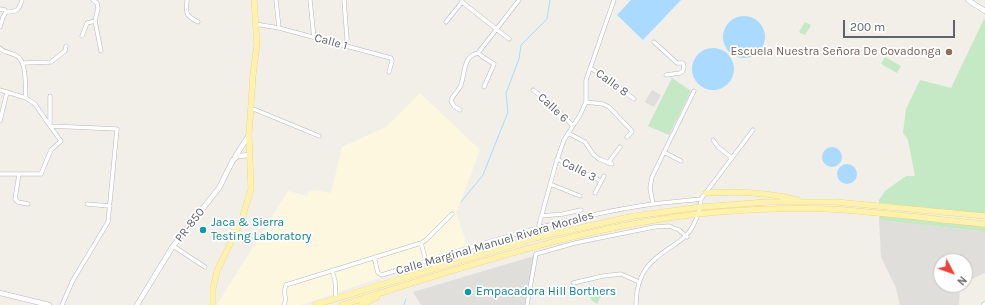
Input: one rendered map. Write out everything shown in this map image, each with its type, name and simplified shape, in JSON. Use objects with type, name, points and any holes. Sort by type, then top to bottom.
[{"type":"main road","points":[[213,305],[213,288],[217,271],[242,219],[252,189],[249,135],[257,44],[254,0]]},
{"type":"main road","points":[[706,193],[743,192],[766,194],[808,202]]},
{"type":"main road","points":[[315,305],[535,238],[634,216],[701,207],[767,202],[844,202],[985,216]]},
{"type":"main road","points":[[342,305],[542,244],[658,220],[698,215],[754,211],[827,209],[895,214],[985,224]]},
{"type":"main road","points":[[361,305],[388,291]]},
{"type":"street","points":[[0,9],[6,12],[15,12],[19,9],[22,0]]},
{"type":"street","points":[[93,0],[97,3],[98,8],[95,21],[101,51]]},
{"type":"street","points":[[187,0],[186,12],[189,17],[198,22]]},
{"type":"street","points":[[276,0],[279,28]]},
{"type":"street","points":[[310,0],[314,38]]},
{"type":"street","points":[[344,0],[347,39],[346,46]]},
{"type":"street","points":[[460,110],[454,106],[451,101],[452,97],[461,86],[466,62],[473,54],[478,53],[519,0]]},
{"type":"street","points":[[539,228],[557,159],[568,133],[580,115],[586,102],[586,80],[614,0]]},
{"type":"street","points":[[968,0],[985,11]]},
{"type":"street","points":[[446,22],[462,1],[508,39]]},
{"type":"street","points":[[0,27],[6,12]]},
{"type":"street","points":[[82,36],[87,23],[95,21]]},
{"type":"street","name":"Calle 1","points":[[255,24],[279,28],[391,58],[392,61],[389,72]]},
{"type":"street","points":[[654,42],[677,63],[683,63],[683,71],[680,73],[666,75]]},
{"type":"street","points":[[24,63],[51,62],[64,51],[66,46]]},
{"type":"street","points":[[0,48],[2,51],[17,56],[24,63],[26,98]]},
{"type":"street","points":[[478,53],[494,64],[484,87]]},
{"type":"street","name":"Calle 8","points":[[590,68],[604,76],[634,99]]},
{"type":"street","points":[[0,90],[26,98],[35,104],[61,141],[51,150],[41,174],[0,174]]},
{"type":"street","name":"Calle 6","points":[[533,90],[554,106],[572,126]]},
{"type":"street","points":[[653,204],[650,188],[652,177],[694,91]]},
{"type":"street","points":[[0,121],[7,92]]},
{"type":"street","points":[[50,96],[50,126]]},
{"type":"street","points":[[586,102],[604,104],[609,108],[631,130],[632,132],[627,138]]},
{"type":"street","points":[[251,109],[319,136]]},
{"type":"street","points":[[50,126],[117,129],[108,222],[73,280],[62,305]]},
{"type":"street","points":[[636,305],[639,282],[644,272],[653,260],[687,237],[693,228],[701,207],[701,199],[753,130]]},
{"type":"street","points":[[568,133],[586,142],[593,154],[599,159],[610,164],[620,147]]},
{"type":"street","name":"PR-850","points":[[137,305],[173,246],[219,188],[233,160],[249,135]]},
{"type":"street","points":[[713,140],[718,147],[732,158]]},
{"type":"street","points":[[664,152],[681,161]]},
{"type":"street","points":[[233,160],[238,156],[250,155]]},
{"type":"street","name":"Calle 3","points":[[557,159],[601,181]]},
{"type":"street","points":[[18,174],[15,199],[18,202],[28,204]]},
{"type":"street","points":[[595,193],[604,176]]},
{"type":"street","points":[[550,184],[580,196]]},
{"type":"street","name":"Calle Marginal Manuel Rivera Morales","points":[[374,257],[378,273],[382,275],[539,228],[597,214],[653,204],[701,199]]},
{"type":"street","points":[[87,204],[110,206]]},
{"type":"street","points":[[541,216],[563,214],[582,210]]},
{"type":"street","points":[[284,305],[286,302],[284,290],[286,285],[421,243],[426,240],[452,214]]},
{"type":"street","points":[[527,305],[536,254],[575,243],[654,227],[669,226],[679,230],[687,237]]},
{"type":"street","points":[[421,243],[426,261]]},
{"type":"street","points":[[173,246],[205,267]]},
{"type":"street","points":[[332,270],[335,281],[337,305]]},
{"type":"street","points":[[573,283],[603,276],[621,274],[639,282]]},
{"type":"street","points":[[0,293],[49,305]]},
{"type":"shaded area","points":[[652,90],[661,95],[654,107],[645,102]]},
{"type":"shaded area","points":[[420,93],[480,150],[456,213],[468,247],[301,305],[219,305],[218,303],[288,191],[307,196],[308,192],[314,190],[331,193],[342,147],[386,127]]},
{"type":"shaded area","points":[[879,220],[979,231],[985,234],[985,273],[973,278],[973,253],[933,253],[933,293],[960,293],[959,305],[900,305],[896,288],[881,257]]},
{"type":"shaded area","points":[[534,256],[526,305],[421,305],[413,292]]},
{"type":"green space","points":[[984,19],[985,214],[879,203],[879,200],[885,191],[906,176],[915,176],[908,140],[903,133],[906,109],[920,80],[951,88]]},
{"type":"green space","points":[[805,22],[811,25],[805,35],[799,32]]},
{"type":"green space","points":[[885,57],[901,66],[897,73],[881,64]]},
{"type":"green space","points":[[672,78],[691,91],[669,135],[648,126]]},
{"type":"green space","points":[[880,215],[985,227],[985,234],[979,231],[879,220]]},
{"type":"green space","points":[[593,290],[602,294],[597,304],[589,297]]},
{"type":"water","points":[[631,0],[681,0],[643,40],[617,15]]},
{"type":"water","points":[[744,16],[759,22],[765,37],[759,52],[744,58],[729,52],[723,37],[729,22]]},
{"type":"water","points":[[713,48],[728,54],[734,69],[728,84],[713,90],[698,84],[692,69],[698,54]]},
{"type":"water","points":[[828,147],[836,147],[842,153],[842,161],[836,167],[828,167],[822,161],[822,153]]},
{"type":"water","points":[[847,164],[854,167],[857,174],[854,181],[847,184],[840,181],[837,174],[840,167]]},
{"type":"waterway","points":[[461,202],[483,175],[508,112],[506,93],[519,59],[521,45],[547,19],[550,0]]},
{"type":"waterway","points":[[404,305],[406,299]]},
{"type":"place","name":"Escuela Nuestra Señora De Covadonga","points":[[949,52]]},
{"type":"place","name":"Jaca & Sierra Testing Laboratory","points":[[203,230]]},
{"type":"place","name":"Empacadora Hill Borthers","points":[[468,292]]}]
